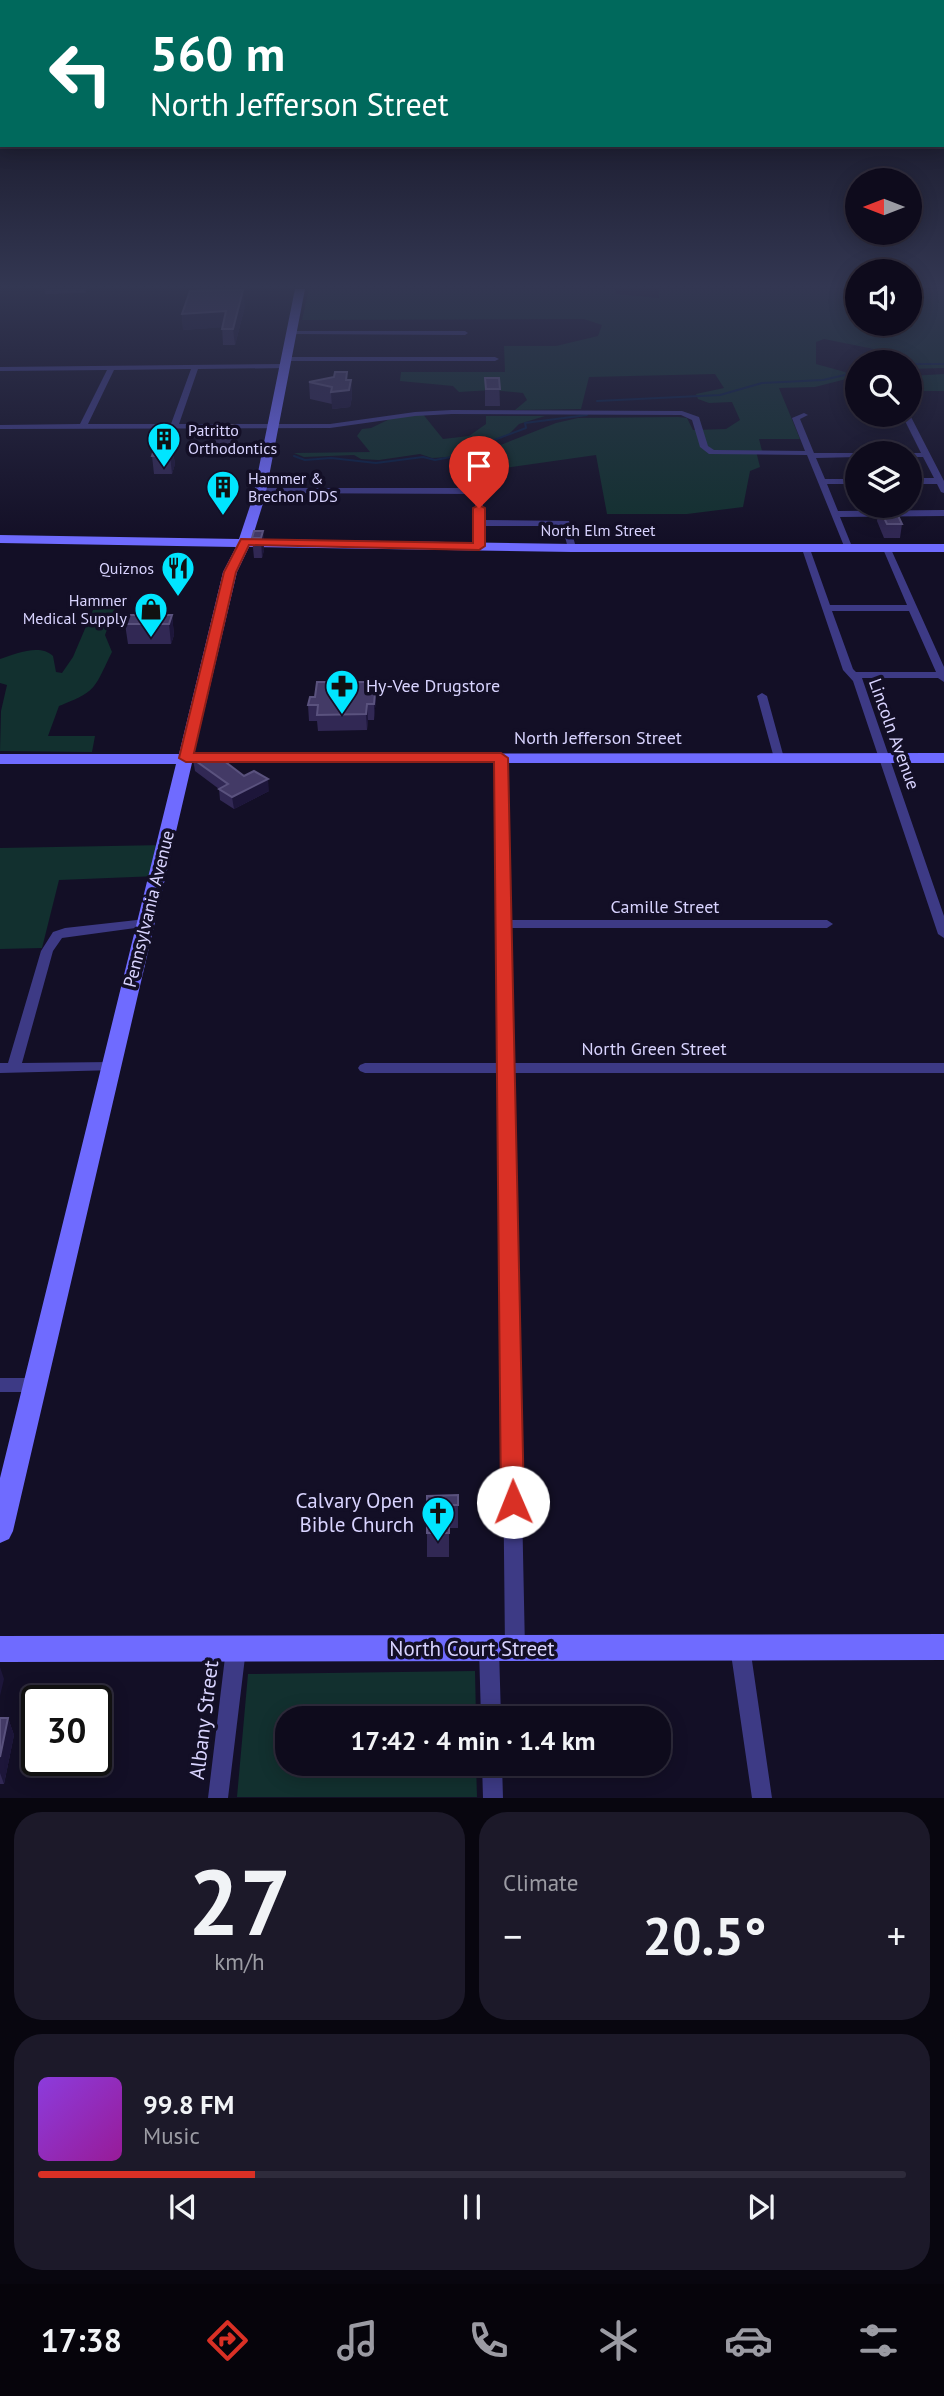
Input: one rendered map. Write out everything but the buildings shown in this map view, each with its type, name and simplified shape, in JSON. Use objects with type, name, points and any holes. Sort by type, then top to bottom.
[{"type":"main road","name":"Pennsylvania Avenue","points":[[0,1531],[230,572],[245,541],[260,491],[284,373]]},
{"type":"main road","name":"North Elm Street","points":[[0,539],[572,548],[944,548]]},
{"type":"main road","name":"North Jefferson Street","points":[[0,759],[944,758]]},
{"type":"main road","name":"North Court Street","points":[[0,1649],[944,1647]]},
{"type":"street","points":[[83,427],[110,373]]},
{"type":"street","points":[[174,427],[193,373]]},
{"type":"street","points":[[0,427],[330,426],[415,414],[452,412],[682,413],[697,421],[704,447],[718,452],[845,455]]},
{"type":"street","points":[[804,415],[796,418],[849,549]]},
{"type":"street","points":[[912,427],[942,485]]},
{"type":"street","points":[[922,455],[927,455]]},
{"type":"street","points":[[822,482],[845,481]]},
{"type":"street","points":[[922,482],[942,485]]},
{"type":"street","points":[[260,491],[479,491],[479,546]]},
{"type":"street","points":[[835,514],[944,513]]},
{"type":"street","points":[[479,523],[566,523],[572,548]]},
{"type":"street","name":"Lincoln Avenue","points":[[806,549],[847,668],[858,680],[886,758],[944,934]]},
{"type":"street","points":[[852,675],[943,677],[887,549]]},
{"type":"street","points":[[827,608],[913,608]]},
{"type":"street","points":[[762,696],[779,758]]},
{"type":"street","points":[[493,1706],[502,1649],[506,1068],[501,758]]},
{"type":"street","points":[[111,1068],[7,1068],[47,951],[57,935],[146,923]]},
{"type":"street","name":"Camille Street","points":[[503,924],[827,924]]},
{"type":"street","name":"North Green Street","points":[[365,1068],[944,1068]]},
{"type":"street","points":[[0,1385],[35,1385]]},
{"type":"street","points":[[740,1647],[762,1797]]},
{"type":"street","name":"Albany Street","points":[[218,1797],[236,1648]]},
{"type":"street","points":[[493,1776],[494,1797]]},
{"type":"green space","points":[[401,373],[845,373],[845,379],[815,387],[779,388],[800,439],[759,439],[762,451],[756,451],[760,467],[750,471],[743,507],[687,514],[607,514],[596,455],[463,474],[460,465],[463,460],[556,423],[578,418],[678,417],[687,418],[693,430],[726,429],[740,420],[732,402],[709,403],[698,399],[696,394],[724,388],[715,374],[589,377],[581,409],[515,410],[527,400],[523,393],[492,390],[459,392],[453,386],[400,381]]},
{"type":"green space","points":[[944,374],[944,391],[922,391],[922,375]]},
{"type":"green space","points":[[422,413],[443,439],[469,436],[486,424],[486,416],[545,416],[519,424],[509,434],[449,457],[432,458],[420,454],[379,460],[361,459],[354,455],[304,457],[294,453],[370,452],[357,436],[362,429],[371,428],[394,417]]},
{"type":"green space","points":[[115,608],[105,635],[112,652],[102,674],[88,692],[59,706],[48,736],[95,736],[92,752],[0,751],[1,711],[7,685],[0,683],[0,659],[41,650],[53,656],[56,672],[62,673],[73,657],[93,610]]},
{"type":"green space","points":[[165,845],[158,876],[59,880],[42,948],[0,949],[0,848]]},
{"type":"green space","points":[[475,1671],[476,1706],[275,1706],[275,1776],[476,1776],[477,1797],[237,1797],[248,1674]]},
{"type":"waterway","points":[[597,401],[720,395],[762,383],[823,380],[845,375]]},
{"type":"waterway","points":[[294,456],[305,460],[331,458],[376,463],[423,457],[435,460],[467,454],[481,445],[526,428],[525,423],[587,415]]},
{"type":"place","name":"Patritto Orthodontics","points":[[164,469]]},
{"type":"place","name":"Hammer & Brechon DDS","points":[[223,517]]},
{"type":"place","name":"Quiznos","points":[[178,598]]},
{"type":"place","name":"Hammer Medical Supply","points":[[151,639]]},
{"type":"place","name":"Hy-Vee Drugstore","points":[[342,716]]},
{"type":"place","name":"Calvary Open Bible Church","points":[[438,1543]]},
{"type":"route","points":[[479,508],[479,546],[245,541],[230,572],[186,758],[501,758],[513,1502]]}]
